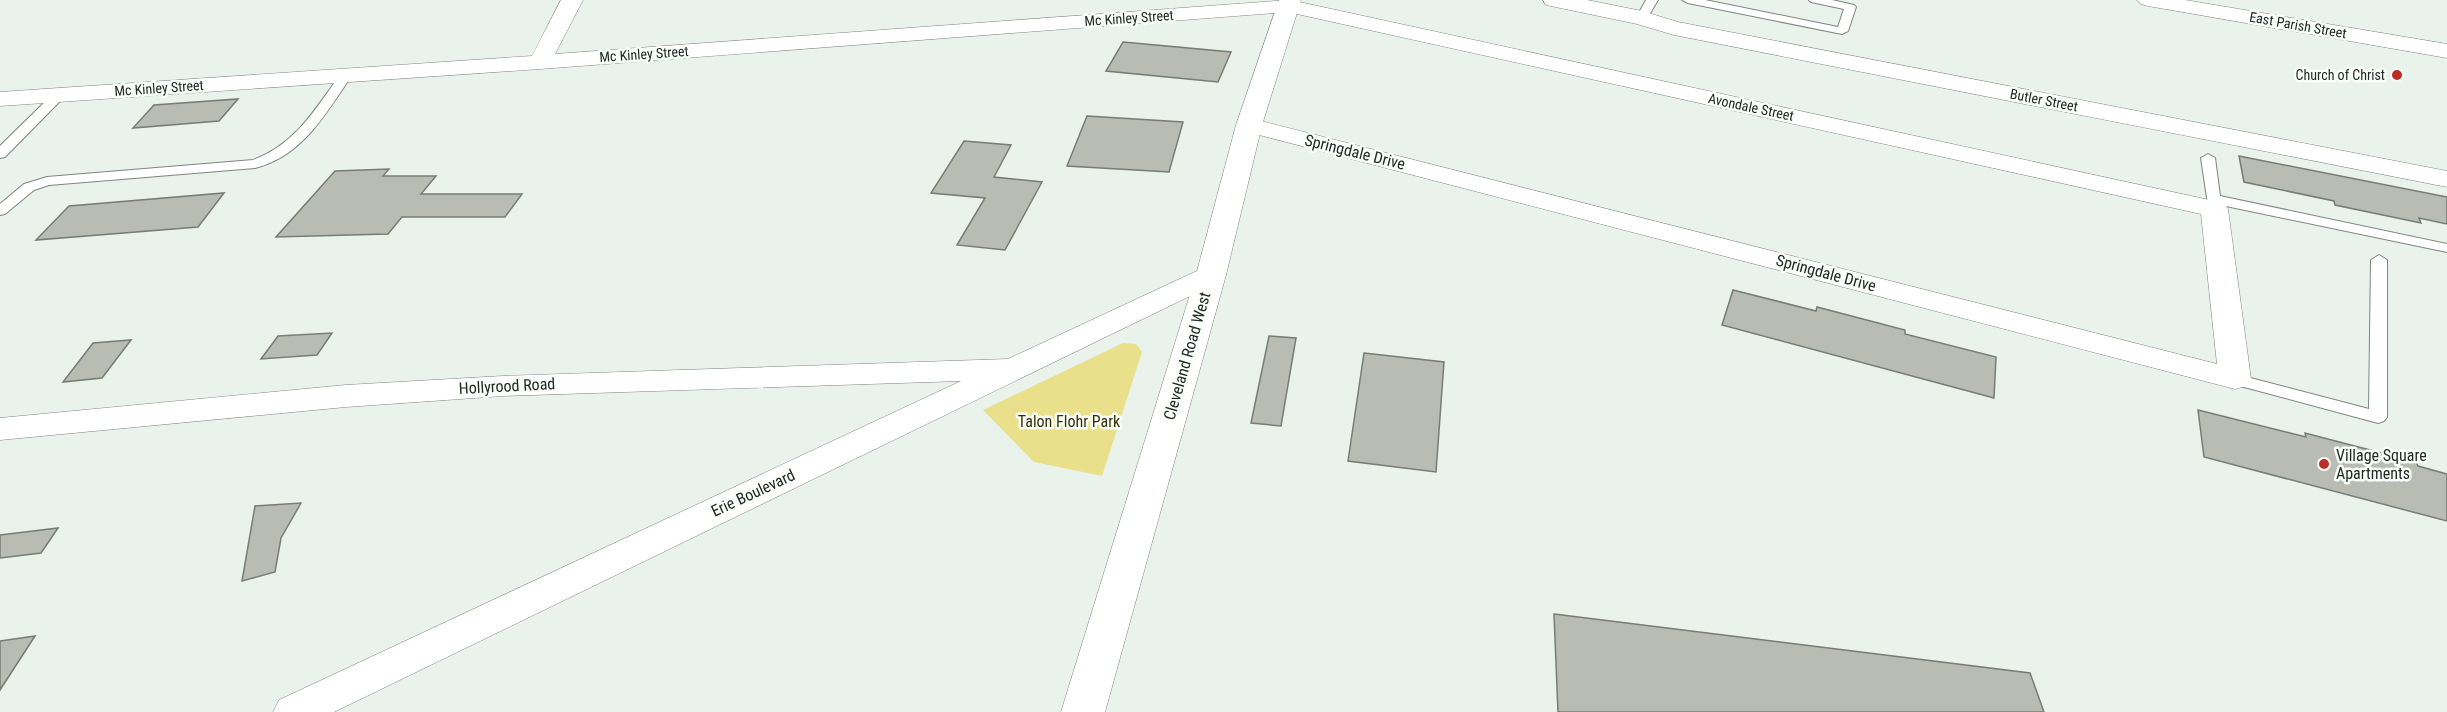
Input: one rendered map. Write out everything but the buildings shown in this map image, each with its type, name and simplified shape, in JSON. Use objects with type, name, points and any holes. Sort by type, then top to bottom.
[{"type":"main road","name":"Butler Street","points":[[1554,0],[1648,5],[1690,22],[2447,168]]},
{"type":"main road","name":"Cleveland Road West","points":[[1083,712],[1212,275],[1249,125],[1289,3]]},
{"type":"main road","name":"Butler Street","points":[[1648,5],[1674,28],[2447,179]]},
{"type":"street","points":[[540,62],[572,0]]},
{"type":"street","name":"East Parish Street","points":[[2148,0],[2447,51]]},
{"type":"street","name":"Mc Kinley Street","points":[[0,99],[540,62],[1219,6],[1289,3]]},
{"type":"street","name":"Avondale Street","points":[[1289,3],[2213,204]]},
{"type":"street","name":"Springdale Drive","points":[[1249,125],[2235,379]]},
{"type":"street","points":[[2213,204],[2235,379]]},
{"type":"street","name":"Erie Boulevard","points":[[294,712],[1212,275]]},
{"type":"street","name":"Hollyrood Road","points":[[0,429],[346,396],[503,386],[1015,369]]},
{"type":"lane","points":[[1688,0],[1842,31],[1850,7],[1815,0]]},
{"type":"lane","points":[[0,211],[29,187],[47,181],[255,164],[269,160],[298,143],[346,75]]},
{"type":"lane","points":[[0,154],[59,95]]},
{"type":"lane","points":[[2208,158],[2213,204],[2447,248]]},
{"type":"lane","points":[[2235,379],[2378,417],[2379,260]]},
{"type":"green space","name":"Talon Flohr Park","points":[[1123,343],[1136,344],[1142,352],[1102,476],[1034,462],[983,410]]},
{"type":"place","name":"Church of Christ","points":[[2397,75]]},
{"type":"place","name":"Village Square Apartments","points":[[2324,464]]}]
